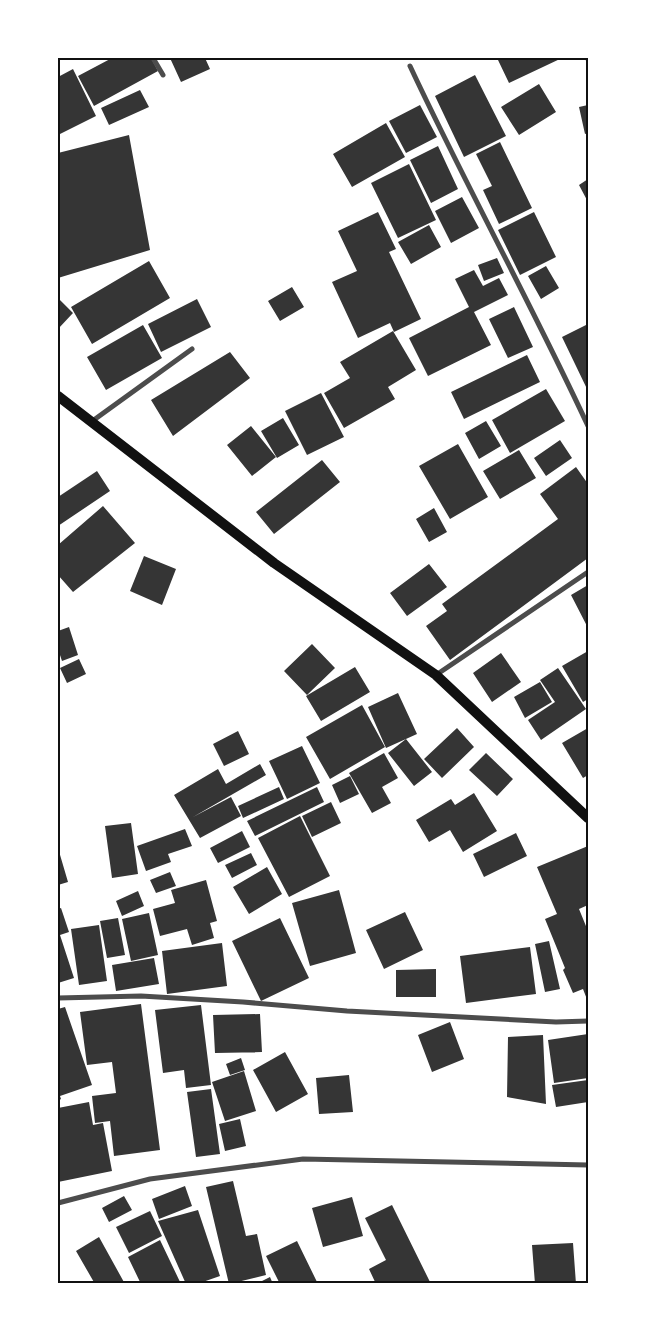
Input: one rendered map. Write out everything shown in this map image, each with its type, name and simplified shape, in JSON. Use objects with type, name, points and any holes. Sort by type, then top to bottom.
[{"type":"main road","points":[[58,396],[274,562],[436,675],[588,818]]},
{"type":"street","points":[[153,58],[163,75]]},
{"type":"street","points":[[410,66],[448,148],[509,263],[588,426]]},
{"type":"street","points":[[91,422],[192,349]]},
{"type":"street","points":[[436,675],[588,572]]},
{"type":"street","points":[[58,998],[141,996],[347,1011],[556,1022],[588,1021]]},
{"type":"street","points":[[58,1203],[150,1179],[303,1159],[588,1165]]},
{"type":"building","points":[[112,58],[151,58],[158,71],[94,106],[78,76]]},
{"type":"building","points":[[170,58],[205,58],[210,69],[181,82]]},
{"type":"building","points":[[503,58],[562,58],[509,83],[498,60]]},
{"type":"building","points":[[73,69],[96,116],[58,135],[58,77]]},
{"type":"building","points":[[475,75],[506,136],[464,157],[435,96]]},
{"type":"building","points":[[539,84],[556,112],[519,135],[501,107]]},
{"type":"building","points":[[140,90],[149,107],[109,125],[101,108]]},
{"type":"building","points":[[420,105],[437,137],[406,153],[389,121]]},
{"type":"building","points":[[588,105],[588,133],[585,134],[579,107]]},
{"type":"building","points":[[386,123],[405,157],[352,187],[333,154]]},
{"type":"building","points":[[129,135],[150,250],[58,278],[58,153]]},
{"type":"building","points":[[500,142],[532,208],[499,224],[483,190],[492,186],[476,154]]},
{"type":"building","points":[[438,146],[458,189],[431,203],[410,160]]},
{"type":"building","points":[[409,164],[436,220],[398,238],[371,183]]},
{"type":"building","points":[[588,179],[588,202],[579,185]]},
{"type":"building","points":[[462,197],[479,228],[451,243],[435,211]]},
{"type":"building","points":[[378,212],[396,249],[389,252],[421,319],[394,332],[390,323],[358,338],[332,282],[357,271],[338,231]]},
{"type":"building","points":[[534,212],[556,257],[520,275],[498,230]]},
{"type":"building","points":[[429,225],[441,247],[411,264],[398,242]]},
{"type":"building","points":[[497,258],[504,273],[484,281],[478,265]]},
{"type":"building","points":[[149,261],[170,298],[92,344],[71,307]]},
{"type":"building","points":[[546,266],[559,288],[541,299],[528,276]]},
{"type":"building","points":[[474,270],[483,286],[499,278],[508,295],[474,312],[491,345],[428,376],[409,338],[469,307],[455,279]]},
{"type":"building","points":[[292,287],[304,307],[280,321],[268,301]]},
{"type":"building","points":[[58,298],[73,313],[58,329]]},
{"type":"building","points":[[197,299],[211,327],[161,352],[148,324]]},
{"type":"building","points":[[514,307],[533,347],[508,358],[489,319]]},
{"type":"building","points":[[588,324],[588,391],[562,337]]},
{"type":"building","points":[[143,325],[162,358],[106,390],[87,357]]},
{"type":"building","points":[[393,331],[416,370],[388,387],[395,399],[344,428],[324,393],[350,378],[340,362]]},
{"type":"building","points":[[230,352],[250,378],[173,436],[151,400]]},
{"type":"building","points":[[527,355],[540,382],[464,419],[451,392]]},
{"type":"building","points":[[546,389],[565,421],[510,453],[492,420]]},
{"type":"building","points":[[321,393],[344,437],[307,455],[285,411]]},
{"type":"building","points":[[283,418],[299,445],[277,458],[261,431]]},
{"type":"building","points":[[486,421],[501,446],[479,459],[465,433]]},
{"type":"building","points":[[251,426],[276,457],[252,476],[227,445]]},
{"type":"building","points":[[560,440],[572,458],[546,476],[534,458]]},
{"type":"building","points":[[458,444],[488,497],[450,519],[419,466]]},
{"type":"building","points":[[519,450],[536,478],[500,499],[483,471]]},
{"type":"building","points":[[322,460],[340,482],[274,534],[256,512]]},
{"type":"building","points":[[576,467],[588,484],[588,558],[450,660],[426,626],[447,611],[442,604],[558,519],[540,494]]},
{"type":"building","points":[[97,471],[110,491],[58,526],[58,497]]},
{"type":"building","points":[[103,506],[135,543],[73,592],[58,575],[58,545]]},
{"type":"building","points":[[434,508],[447,532],[429,542],[416,519]]},
{"type":"building","points":[[144,556],[176,569],[162,605],[130,591]]},
{"type":"building","points":[[429,564],[447,587],[407,616],[390,593]]},
{"type":"building","points":[[588,585],[588,628],[571,595]]},
{"type":"building","points":[[69,627],[78,655],[62,661],[58,649],[58,631]]},
{"type":"building","points":[[312,644],[335,668],[307,695],[284,671]]},
{"type":"building","points":[[588,651],[588,699],[583,702],[562,666]]},
{"type":"building","points":[[501,653],[521,682],[492,702],[473,673]]},
{"type":"building","points":[[79,659],[86,674],[67,683],[60,668]]},
{"type":"building","points":[[355,667],[370,692],[321,721],[306,696]]},
{"type":"building","points":[[558,668],[586,709],[541,740],[528,720],[555,702],[540,680]]},
{"type":"building","points":[[540,682],[552,702],[525,718],[514,697]]},
{"type":"building","points":[[398,693],[417,734],[386,748],[368,707]]},
{"type":"building","points":[[362,705],[385,747],[330,779],[306,737]]},
{"type":"building","points":[[457,728],[474,747],[442,778],[424,759]]},
{"type":"building","points":[[588,728],[588,775],[583,778],[562,743]]},
{"type":"building","points":[[238,731],[249,754],[224,766],[213,744]]},
{"type":"building","points":[[406,739],[432,772],[414,786],[388,753]]},
{"type":"building","points":[[302,746],[320,783],[287,799],[269,761]]},
{"type":"building","points":[[384,753],[398,778],[382,787],[391,803],[372,813],[349,773]]},
{"type":"building","points":[[486,753],[513,779],[497,796],[469,770]]},
{"type":"building","points":[[260,764],[266,775],[193,817],[231,797],[241,816],[200,838],[174,795],[218,769],[226,784]]},
{"type":"building","points":[[350,776],[359,794],[340,803],[332,785]]},
{"type":"building","points":[[279,787],[284,799],[243,818],[238,806]]},
{"type":"building","points":[[317,787],[324,802],[255,836],[247,821]]},
{"type":"building","points":[[474,793],[497,831],[463,852],[450,830],[429,842],[416,820],[451,799],[455,805]]},
{"type":"building","points":[[331,802],[341,823],[312,837],[302,816]]},
{"type":"building","points":[[300,816],[330,876],[289,897],[258,838]]},
{"type":"building","points":[[131,823],[138,874],[112,878],[105,826]]},
{"type":"building","points":[[185,829],[192,846],[168,854],[171,862],[146,871],[137,846]]},
{"type":"building","points":[[242,831],[250,847],[218,863],[210,848]]},
{"type":"building","points":[[516,833],[527,856],[484,877],[473,854]]},
{"type":"building","points":[[588,846],[588,905],[579,909],[588,931],[588,1002],[583,989],[573,993],[563,970],[565,968],[545,919],[557,914],[537,867]]},
{"type":"building","points":[[58,848],[68,882],[58,885]]},
{"type":"building","points":[[251,853],[257,865],[232,878],[225,865]]},
{"type":"building","points":[[267,867],[282,894],[249,914],[233,887]]},
{"type":"building","points":[[170,872],[176,886],[156,893],[150,880]]},
{"type":"building","points":[[206,880],[217,921],[210,923],[214,938],[192,945],[187,929],[160,936],[153,909],[175,903],[171,890]]},
{"type":"building","points":[[339,890],[356,953],[310,966],[292,903]]},
{"type":"building","points":[[138,891],[144,906],[122,916],[116,901]]},
{"type":"building","points":[[61,908],[69,932],[60,935],[74,978],[58,983],[58,909]]},
{"type":"building","points":[[405,912],[423,950],[384,969],[366,930]]},
{"type":"building","points":[[149,913],[158,955],[131,961],[122,919]]},
{"type":"building","points":[[118,918],[125,955],[107,958],[100,921]]},
{"type":"building","points":[[280,918],[309,978],[261,1001],[232,941]]},
{"type":"building","points":[[99,925],[107,981],[79,985],[71,929]]},
{"type":"building","points":[[549,941],[560,989],[545,992],[535,944]]},
{"type":"building","points":[[222,943],[227,986],[167,994],[162,951]]},
{"type":"building","points":[[530,947],[536,994],[466,1003],[460,956]]},
{"type":"building","points":[[154,958],[159,984],[116,991],[112,965]]},
{"type":"building","points":[[436,969],[436,997],[396,997],[396,970]]},
{"type":"building","points":[[141,1004],[160,1150],[114,1156],[110,1121],[95,1123],[92,1096],[116,1093],[112,1062],[87,1065],[80,1012]]},
{"type":"building","points":[[201,1005],[211,1085],[186,1088],[184,1070],[163,1073],[155,1010]]},
{"type":"building","points":[[65,1007],[92,1085],[60,1096],[61,1099],[58,1101],[58,1009]]},
{"type":"building","points":[[260,1014],[262,1052],[215,1053],[213,1015]]},
{"type":"building","points":[[450,1022],[464,1059],[432,1072],[418,1035]]},
{"type":"building","points":[[588,1034],[588,1078],[554,1083],[548,1040]]},
{"type":"building","points":[[543,1035],[546,1104],[507,1097],[508,1037]]},
{"type":"building","points":[[285,1052],[308,1094],[276,1112],[253,1070]]},
{"type":"building","points":[[241,1058],[245,1070],[230,1075],[226,1064]]},
{"type":"building","points":[[244,1071],[256,1111],[225,1121],[212,1082]]},
{"type":"building","points":[[349,1075],[353,1112],[319,1114],[316,1078]]},
{"type":"building","points":[[588,1080],[588,1102],[556,1107],[552,1085]]},
{"type":"building","points":[[211,1089],[220,1154],[196,1157],[187,1092]]},
{"type":"building","points":[[89,1102],[93,1125],[103,1123],[112,1171],[58,1182],[58,1108]]},
{"type":"building","points":[[240,1119],[246,1146],[225,1151],[219,1124]]},
{"type":"building","points":[[233,1181],[246,1236],[257,1234],[266,1275],[229,1284],[206,1187]]},
{"type":"building","points":[[185,1186],[192,1206],[159,1219],[152,1199]]},
{"type":"building","points":[[124,1196],[132,1210],[109,1222],[102,1208]]},
{"type":"building","points":[[352,1197],[363,1236],[323,1247],[312,1208]]},
{"type":"building","points":[[392,1205],[431,1284],[376,1284],[369,1269],[386,1260],[365,1218]]},
{"type":"building","points":[[198,1210],[220,1276],[197,1284],[186,1284],[158,1221]]},
{"type":"building","points":[[150,1211],[162,1236],[129,1253],[116,1227]]},
{"type":"building","points":[[99,1237],[125,1284],[95,1284],[76,1251]]},
{"type":"building","points":[[160,1240],[181,1284],[141,1284],[128,1257]]},
{"type":"building","points":[[297,1241],[318,1284],[280,1284],[266,1256]]},
{"type":"building","points":[[573,1243],[576,1284],[535,1284],[532,1245]]},
{"type":"building","points":[[270,1277],[273,1284],[256,1284]]}]
